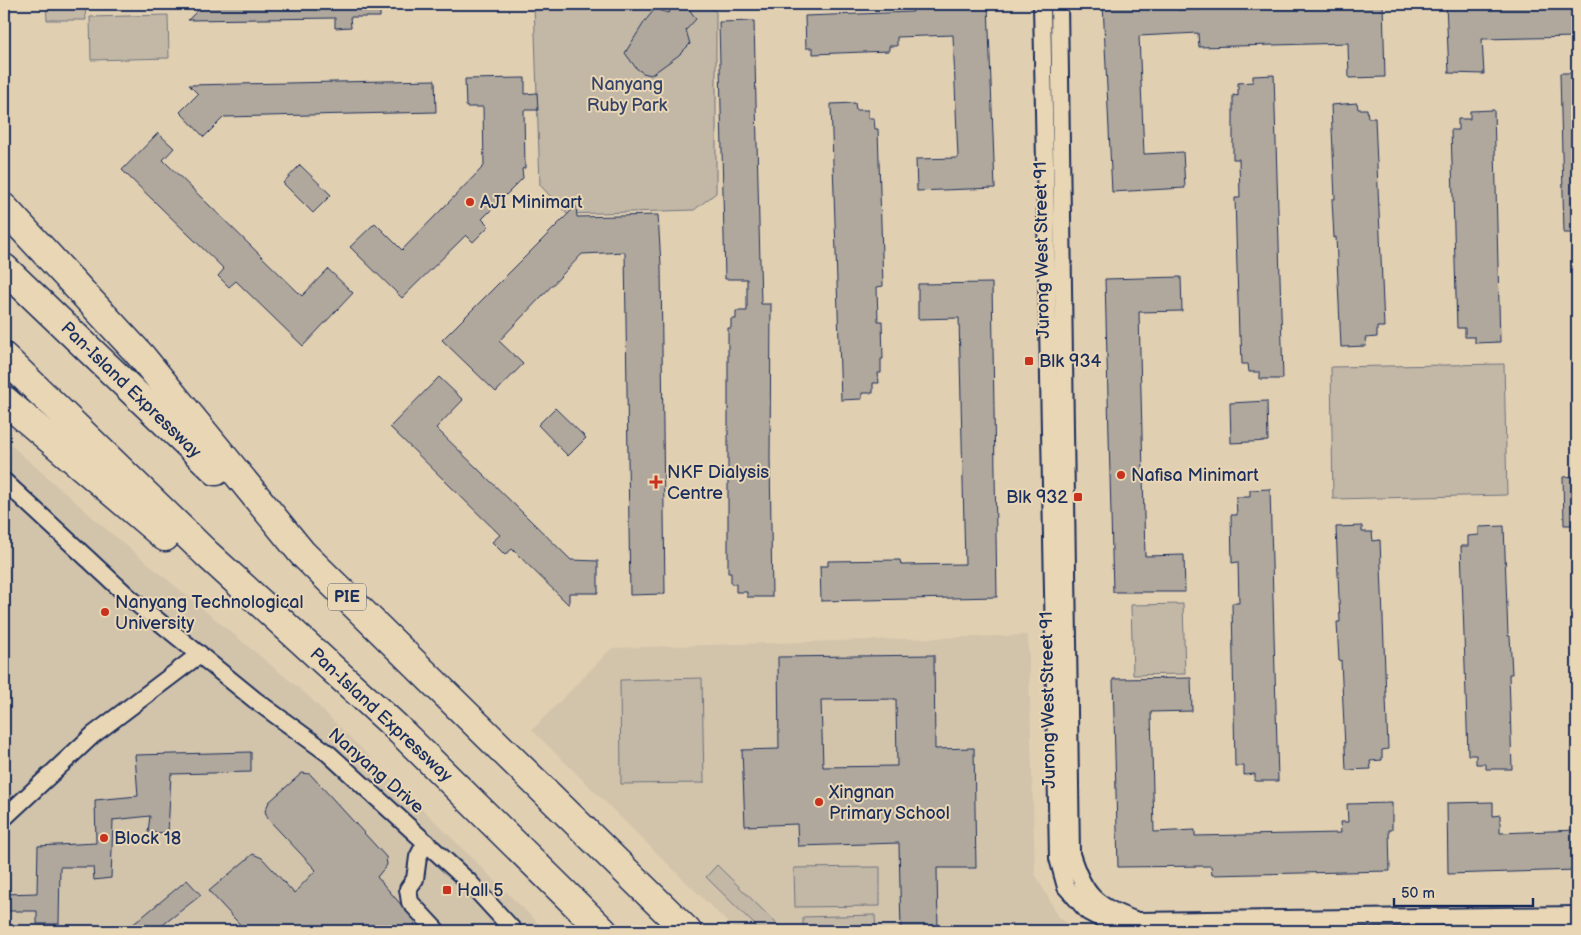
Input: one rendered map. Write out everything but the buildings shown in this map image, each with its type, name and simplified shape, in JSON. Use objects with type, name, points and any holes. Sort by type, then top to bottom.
[{"type":"highway","points":[[4,208],[142,357],[302,553]]},
{"type":"highway","name":"Pan-Island Expressway","points":[[4,268],[302,553],[686,931]]},
{"type":"highway","name":"Pan-Island Expressway","points":[[4,357],[207,554],[395,726],[604,931]]},
{"type":"highway","points":[[4,400],[179,549],[207,554]]},
{"type":"street","name":"Jurong West Street 91","points":[[1042,4],[1058,858],[1066,886],[1088,912],[1124,931]]},
{"type":"street","name":"Jurong West Street 91","points":[[1059,4],[1071,854],[1078,879],[1095,901],[1115,914],[1138,921],[1577,915]]},
{"type":"street","name":"Nanyang Drive","points":[[4,481],[130,598],[255,700],[329,754],[469,882],[514,931]]},
{"type":"street","points":[[4,818],[93,735],[200,654]]},
{"type":"street","points":[[426,842],[418,857],[415,879],[408,889],[410,902],[438,931]]},
{"type":"street","points":[[1494,931],[1577,930]]},
{"type":"shaded area","name":"Nanyang Technological University","points":[[4,439],[106,529],[307,695],[546,931],[4,931]]},
{"type":"shaded area","name":"Xingnan Primary School","points":[[1028,635],[1035,874],[1059,917],[1077,931],[736,931],[532,730],[612,648]]},
{"type":"green space","points":[[46,4],[85,4],[86,20],[47,20]]},
{"type":"green space","name":"Nanyang Ruby Park","points":[[534,4],[707,4],[716,12],[716,193],[694,210],[567,214],[540,185]]},
{"type":"green space","points":[[168,15],[169,58],[91,60],[90,17]]},
{"type":"green space","points":[[1504,364],[1507,495],[1333,499],[1331,367]]},
{"type":"green space","points":[[1183,604],[1185,674],[1133,675],[1131,605]]},
{"type":"green space","points":[[702,678],[704,783],[621,784],[620,680]]},
{"type":"green space","points":[[717,865],[782,929],[780,931],[761,931],[706,877]]},
{"type":"green space","points":[[880,867],[880,906],[795,907],[794,868]]},
{"type":"green space","points":[[875,915],[876,931],[803,931],[803,917]]},
{"type":"place","name":"AJI Minimart","points":[[470,202]]},
{"type":"place","name":"Blk 934","points":[[1029,361]]},
{"type":"place","name":"Nafisa Minimart","points":[[1121,475]]},
{"type":"place","name":"NKF Dialysis Centre","points":[[656,482]]},
{"type":"place","name":"Blk 932","points":[[1078,497]]},
{"type":"place","name":"Nanyang Technological University","points":[[105,612]]},
{"type":"place","name":"Xingnan Primary School","points":[[819,802]]},
{"type":"place","name":"Block 18","points":[[104,838]]},
{"type":"place","name":"Hall 5","points":[[447,890]]}]
